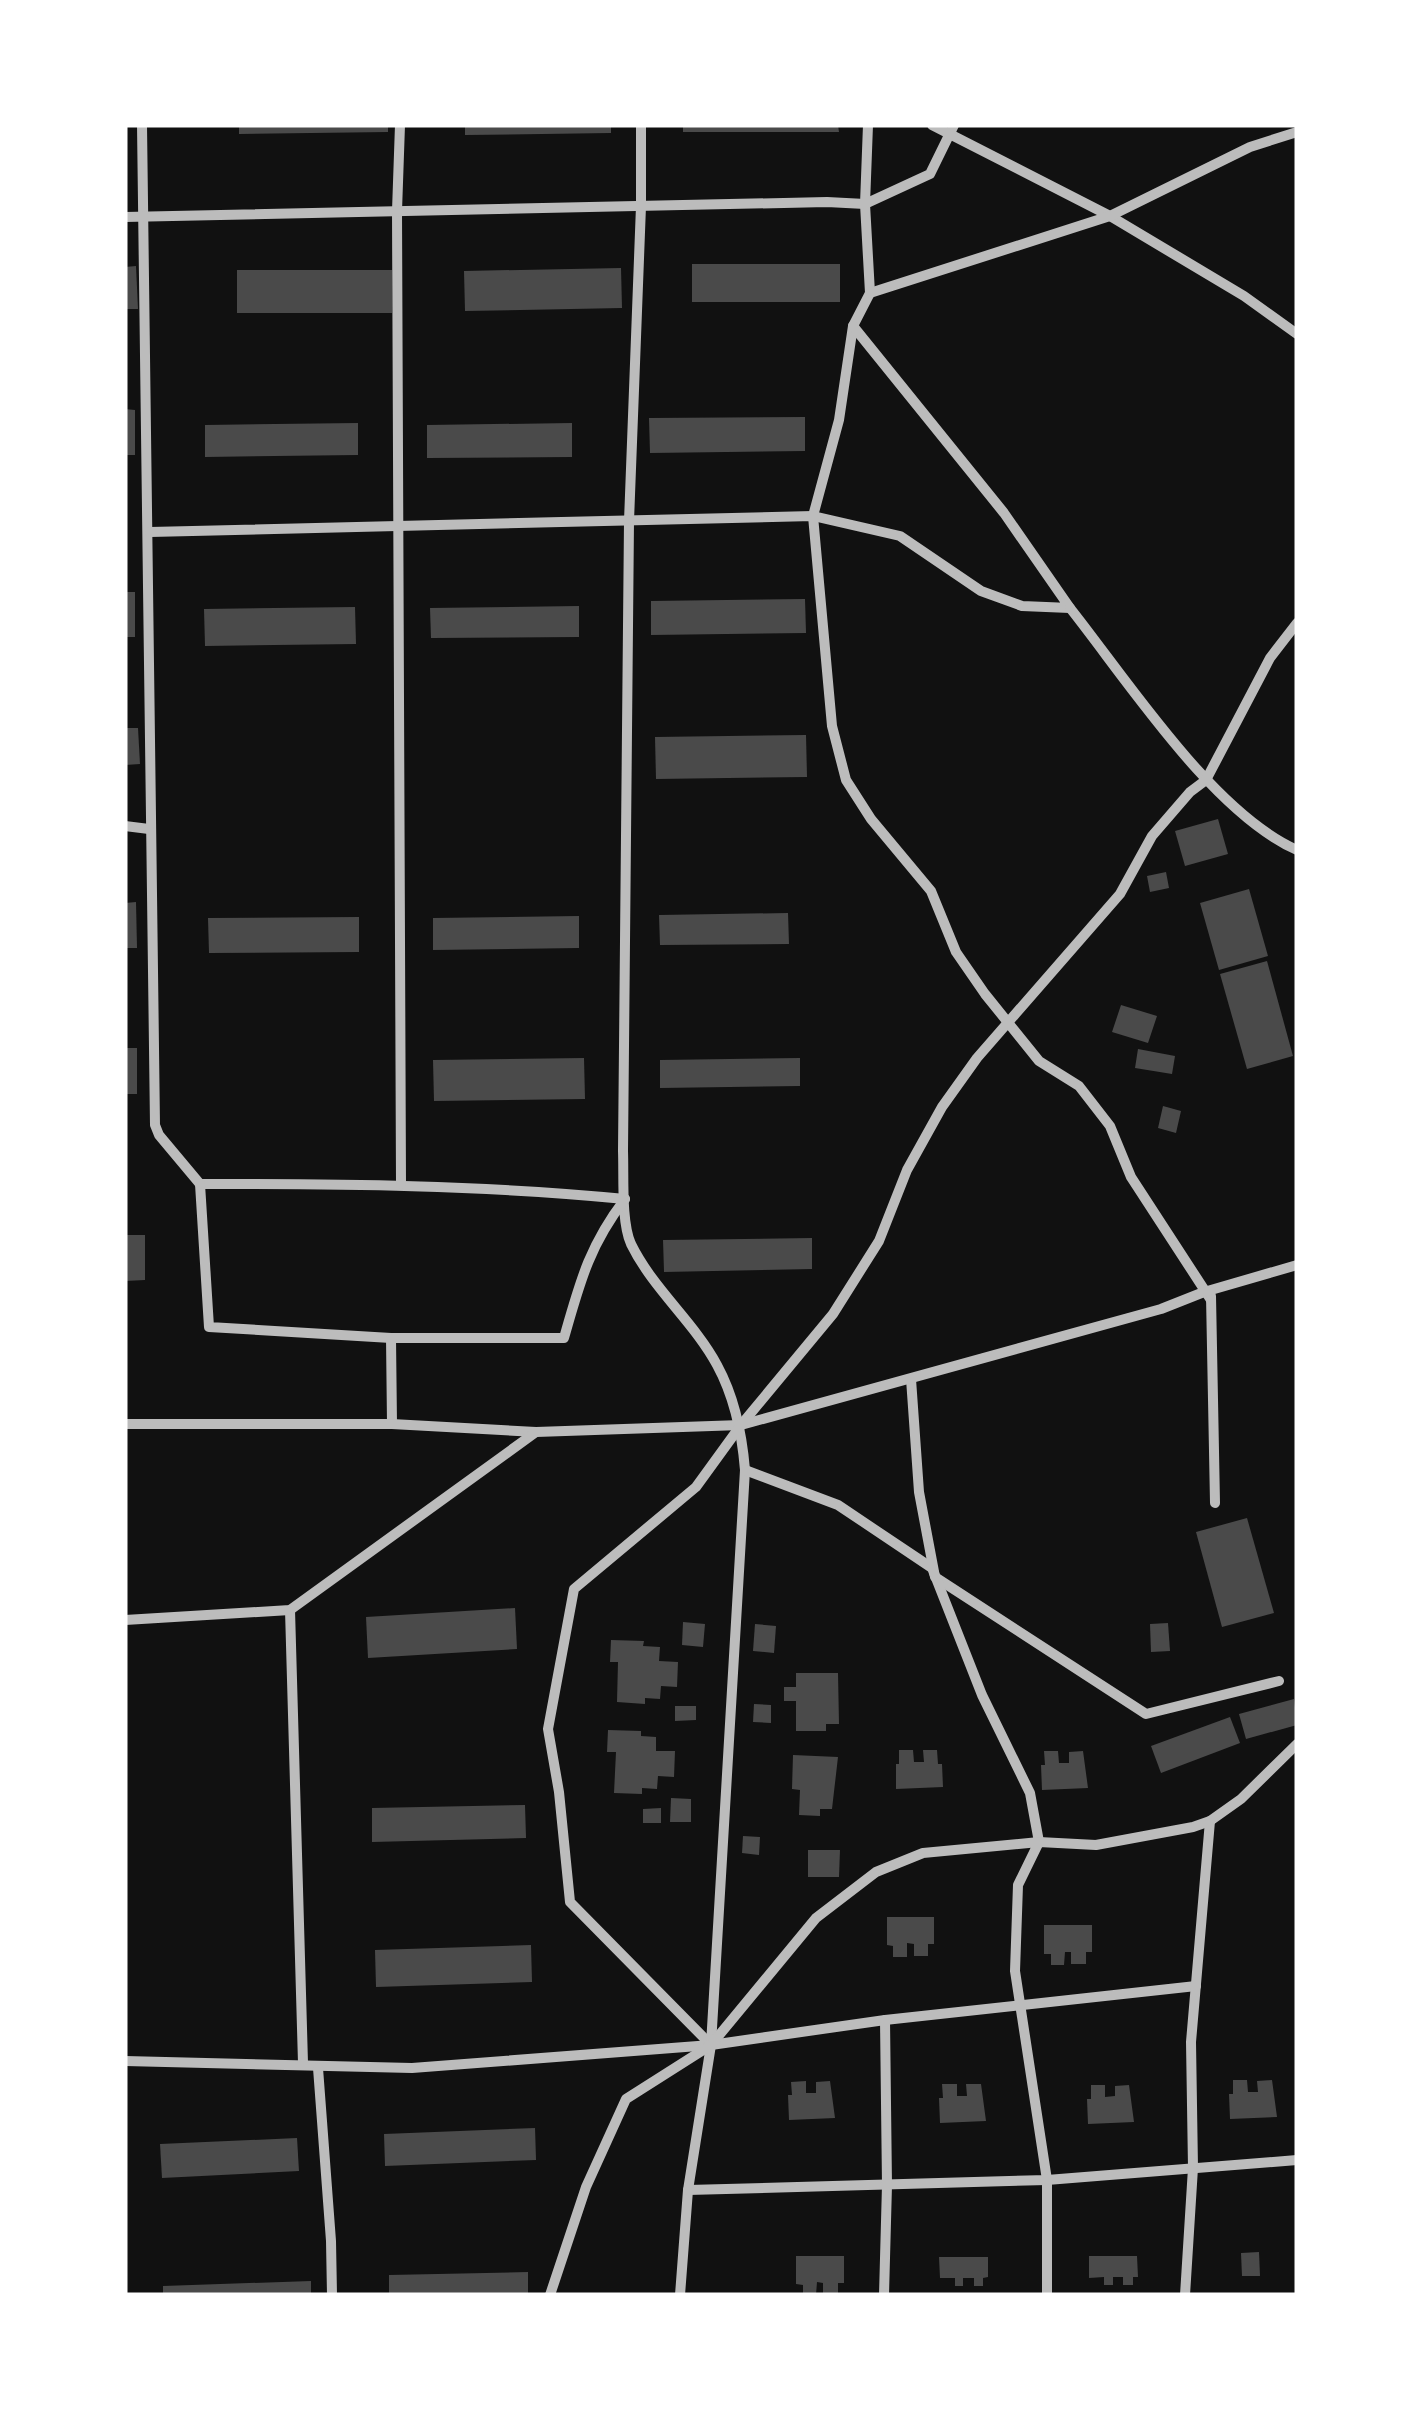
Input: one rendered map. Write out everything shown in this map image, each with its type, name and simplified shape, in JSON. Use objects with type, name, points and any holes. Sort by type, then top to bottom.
[{"type":"street","points":[[142,125],[155,1126],[200,1184],[209,1327],[392,1338],[564,1338],[586,1260],[625,1199]]},
{"type":"street","points":[[400,125],[397,211],[401,1184]]},
{"type":"street","points":[[641,125],[629,520],[625,1199],[629,1240],[653,1280],[717,1364],[742,1424],[745,1470],[711,2045],[688,2190],[680,2295]]},
{"type":"street","points":[[868,125],[865,204],[870,292],[853,326],[838,420],[813,516],[832,726],[846,780],[871,819],[931,890],[956,952],[1039,1061],[1079,1086],[1110,1126],[1131,1177],[1209,1294],[1216,1503]]},
{"type":"street","points":[[932,125],[952,130],[1110,216],[1244,296],[1297,334]]},
{"type":"street","points":[[125,217],[865,204],[930,174],[952,130]]},
{"type":"street","points":[[870,292],[1110,216],[1250,147],[1297,132]]},
{"type":"street","points":[[853,326],[1004,513],[1070,608],[1206,780],[1274,840],[1297,850]]},
{"type":"street","points":[[150,532],[813,516],[900,536],[981,591],[1022,606],[1070,608]]},
{"type":"street","points":[[711,2045],[570,1902],[548,1729],[574,1589],[696,1488],[742,1424],[833,1314],[879,1241],[906,1170],[942,1107],[978,1058],[1120,894],[1152,836],[1190,792],[1206,780],[1270,658],[1297,623]]},
{"type":"street","points":[[125,826],[149,829]]},
{"type":"street","points":[[200,1184],[401,1184],[625,1199]]},
{"type":"street","points":[[125,1424],[392,1424],[536,1432],[742,1424],[1161,1308],[1297,1264]]},
{"type":"street","points":[[392,1338],[392,1424]]},
{"type":"street","points":[[911,1378],[919,1492],[935,1577],[1146,1714],[1278,1681]]},
{"type":"street","points":[[125,1620],[290,1610],[536,1432]]},
{"type":"street","points":[[745,1470],[838,1505],[932,1568],[982,1695],[1030,1794],[1038,1842],[1018,1884],[1016,1972],[1048,2180],[1048,2295]]},
{"type":"street","points":[[290,1610],[304,2063]]},
{"type":"street","points":[[550,2295],[586,2187],[626,2099],[711,2045],[816,1918],[876,1872],[923,1854],[1038,1842],[1096,1846],[1193,1827],[1242,1798],[1297,1744]]},
{"type":"street","points":[[1184,2295],[1192,2168],[1192,2042],[1210,1820]]},
{"type":"street","points":[[125,2061],[412,2068],[711,2045],[885,2020],[1196,1986]]},
{"type":"street","points":[[884,2295],[885,2020]]},
{"type":"street","points":[[318,2068],[332,2241],[332,2295]]},
{"type":"street","points":[[688,2190],[1048,2180],[1297,2160]]},
{"type":"building","points":[[239,125],[388,125],[388,132],[239,134]]},
{"type":"building","points":[[465,125],[611,125],[611,133],[465,135]]},
{"type":"building","points":[[683,125],[838,125],[839,132],[683,132]]},
{"type":"building","points":[[692,264],[840,264],[840,302],[692,302]]},
{"type":"building","points":[[136,266],[138,309],[125,309],[125,267]]},
{"type":"building","points":[[621,268],[622,308],[465,311],[464,271]]},
{"type":"building","points":[[237,270],[392,270],[392,313],[237,313]]},
{"type":"building","points":[[125,409],[135,410],[135,455],[125,455]]},
{"type":"building","points":[[805,417],[805,451],[650,453],[649,418]]},
{"type":"building","points":[[358,423],[358,455],[205,457],[205,425]]},
{"type":"building","points":[[572,423],[572,457],[427,458],[427,425]]},
{"type":"building","points":[[125,592],[135,592],[135,637],[125,637]]},
{"type":"building","points":[[805,599],[806,633],[651,635],[651,601]]},
{"type":"building","points":[[579,606],[579,637],[431,638],[430,608]]},
{"type":"building","points":[[355,607],[356,644],[205,646],[204,609]]},
{"type":"building","points":[[125,728],[138,728],[140,764],[125,765]]},
{"type":"building","points":[[806,735],[807,777],[656,779],[655,737]]},
{"type":"building","points":[[1218,819],[1228,854],[1185,866],[1175,831]]},
{"type":"building","points":[[1166,872],[1169,888],[1150,892],[1147,876]]},
{"type":"building","points":[[1249,889],[1268,956],[1219,970],[1200,903]]},
{"type":"building","points":[[136,902],[137,948],[125,948],[125,903]]},
{"type":"building","points":[[788,913],[789,944],[660,945],[659,915]]},
{"type":"building","points":[[579,916],[579,948],[433,950],[433,918]]},
{"type":"building","points":[[359,917],[359,952],[209,953],[208,918]]},
{"type":"building","points":[[1267,961],[1293,1056],[1247,1069],[1220,974]]},
{"type":"building","points":[[1121,1005],[1157,1016],[1148,1043],[1112,1032]]},
{"type":"building","points":[[125,1048],[137,1048],[137,1094],[125,1094]]},
{"type":"building","points":[[1138,1049],[1175,1056],[1172,1074],[1135,1068]]},
{"type":"building","points":[[584,1058],[585,1099],[434,1101],[433,1060]]},
{"type":"building","points":[[800,1058],[800,1086],[660,1088],[660,1060]]},
{"type":"building","points":[[1163,1106],[1181,1111],[1176,1133],[1158,1128]]},
{"type":"building","points":[[125,1235],[145,1235],[145,1280],[125,1281]]},
{"type":"building","points":[[812,1238],[812,1269],[664,1272],[663,1240]]},
{"type":"building","points":[[1247,1518],[1274,1613],[1222,1627],[1196,1532]]},
{"type":"building","points":[[515,1608],[517,1649],[368,1658],[366,1617]]},
{"type":"building","points":[[683,1622],[705,1624],[703,1647],[682,1645]]},
{"type":"building","points":[[1168,1623],[1170,1651],[1151,1652],[1150,1624]]},
{"type":"building","points":[[755,1624],[776,1626],[774,1653],[753,1651]]},
{"type":"building","points":[[611,1640],[644,1641],[643,1646],[660,1647],[659,1661],[678,1662],[677,1687],[661,1686],[660,1699],[645,1698],[645,1704],[617,1702],[618,1662],[610,1662]]},
{"type":"building","points":[[796,1673],[838,1673],[839,1724],[826,1724],[826,1731],[796,1731],[796,1701],[784,1701],[784,1687],[796,1687]]},
{"type":"building","points":[[1294,1699],[1297,1725],[1246,1739],[1239,1714]]},
{"type":"building","points":[[754,1704],[771,1705],[771,1723],[753,1722]]},
{"type":"building","points":[[675,1706],[696,1706],[696,1720],[675,1721]]},
{"type":"building","points":[[1230,1717],[1240,1743],[1161,1773],[1151,1746]]},
{"type":"building","points":[[608,1730],[641,1731],[641,1736],[656,1737],[656,1751],[675,1751],[674,1777],[658,1776],[657,1789],[642,1788],[642,1794],[614,1793],[616,1752],[607,1752]]},
{"type":"building","points":[[899,1750],[913,1750],[914,1762],[924,1762],[923,1750],[937,1750],[943,1787],[896,1789]]},
{"type":"building","points":[[1044,1751],[1058,1751],[1059,1763],[1069,1763],[1069,1752],[1083,1751],[1088,1788],[1042,1790]]},
{"type":"building","points":[[793,1755],[838,1757],[832,1809],[820,1809],[820,1816],[799,1815],[800,1790],[792,1789]]},
{"type":"building","points":[[671,1798],[691,1799],[691,1822],[670,1822]]},
{"type":"building","points":[[525,1805],[526,1838],[372,1842],[372,1808]]},
{"type":"building","points":[[661,1808],[661,1823],[643,1823],[643,1809]]},
{"type":"building","points":[[743,1836],[760,1837],[759,1855],[742,1853]]},
{"type":"building","points":[[808,1850],[840,1850],[839,1877],[808,1877]]},
{"type":"building","points":[[887,1917],[934,1917],[934,1944],[928,1944],[928,1956],[914,1956],[914,1944],[907,1943],[907,1957],[893,1957],[893,1946],[887,1945]]},
{"type":"building","points":[[1044,1925],[1092,1925],[1092,1952],[1086,1952],[1086,1964],[1071,1964],[1071,1952],[1065,1952],[1064,1965],[1051,1965],[1051,1954],[1044,1954]]},
{"type":"building","points":[[531,1945],[532,1982],[376,1987],[375,1950]]},
{"type":"building","points":[[1233,2080],[1247,2080],[1248,2092],[1258,2092],[1257,2081],[1272,2080],[1277,2117],[1230,2119]]},
{"type":"building","points":[[806,2081],[806,2093],[816,2093],[816,2082],[830,2081],[835,2118],[789,2120],[791,2082]]},
{"type":"building","points":[[942,2084],[957,2084],[957,2096],[967,2096],[966,2084],[981,2084],[986,2121],[940,2123]]},
{"type":"building","points":[[1091,2085],[1105,2085],[1105,2097],[1115,2096],[1115,2086],[1129,2085],[1134,2122],[1088,2124]]},
{"type":"building","points":[[535,2128],[536,2160],[385,2166],[384,2134]]},
{"type":"building","points":[[297,2138],[299,2171],[162,2178],[160,2144]]},
{"type":"building","points":[[1259,2252],[1260,2276],[1242,2276],[1241,2253]]},
{"type":"building","points":[[796,2256],[844,2256],[844,2283],[838,2283],[838,2295],[823,2295],[823,2283],[817,2282],[816,2295],[803,2295],[803,2285],[796,2284]]},
{"type":"building","points":[[1089,2256],[1137,2256],[1138,2277],[1133,2277],[1133,2285],[1123,2285],[1123,2277],[1113,2277],[1113,2285],[1104,2285],[1104,2277],[1089,2278]]},
{"type":"building","points":[[939,2257],[988,2257],[988,2277],[983,2278],[983,2286],[974,2286],[974,2278],[963,2278],[963,2286],[955,2286],[955,2278],[940,2278]]},
{"type":"building","points":[[528,2272],[528,2295],[389,2295],[389,2275]]},
{"type":"building","points":[[311,2281],[311,2295],[163,2295],[163,2286]]}]
